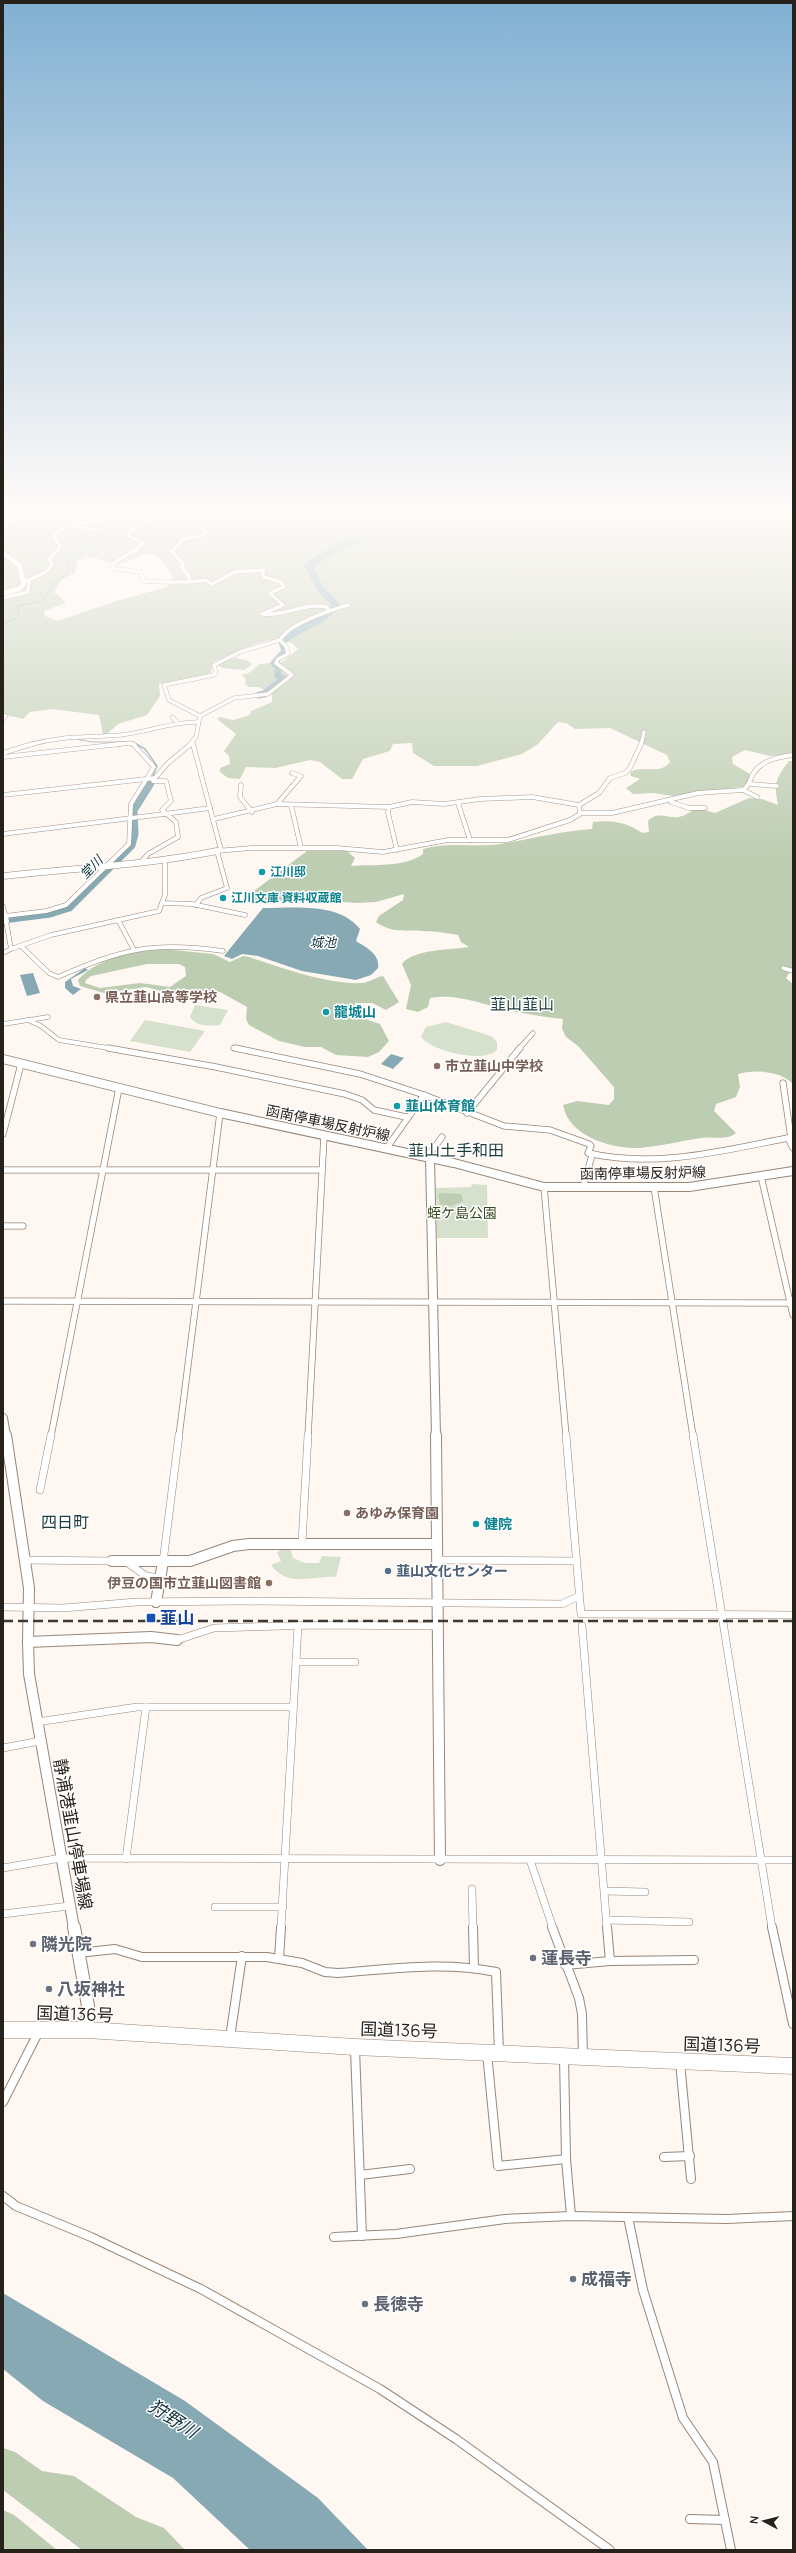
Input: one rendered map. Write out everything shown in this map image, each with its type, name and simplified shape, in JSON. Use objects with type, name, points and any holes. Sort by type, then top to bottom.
[{"type":"highway","name":"国道136号","points":[[3,2030],[87,2030],[355,2047],[793,2066]]},
{"type":"street","points":[[200,716],[176,702],[169,700],[164,685],[214,675],[216,673],[214,665],[223,659],[280,640],[286,631],[301,624]]},
{"type":"street","points":[[6,918],[46,912],[66,905],[110,864],[129,844],[133,819],[132,800],[174,754],[192,742],[197,734],[197,722],[200,716],[234,698],[268,694],[292,675],[276,663],[278,659],[288,654],[286,645],[280,640]]},
{"type":"street","points":[[3,715],[6,716],[3,719]]},
{"type":"street","points":[[172,717],[178,723]]},
{"type":"street","points":[[3,753],[53,738],[122,735],[178,723],[197,722]]},
{"type":"street","points":[[214,819],[252,812],[277,804],[389,806],[412,802],[458,803],[480,799],[532,797],[579,806],[599,793],[610,778],[625,773],[630,768],[640,748],[644,732]]},
{"type":"street","points":[[192,742],[214,819],[227,888],[201,898],[196,905]]},
{"type":"street","points":[[3,757],[131,743],[138,747],[153,764],[152,778]]},
{"type":"street","points":[[743,790],[750,784],[756,770],[762,765],[780,756],[793,754]]},
{"type":"street","points":[[277,804],[301,776],[292,773]]},
{"type":"street","points":[[3,795],[152,778],[153,781],[166,781],[170,791],[171,801],[164,807],[164,814]]},
{"type":"street","points":[[750,784],[777,786]]},
{"type":"street","points":[[241,785],[240,797],[252,812]]},
{"type":"street","points":[[3,876],[118,863],[165,861],[219,850],[301,848],[397,850],[433,842],[508,840],[570,820],[580,813],[612,813],[671,801],[698,793],[743,790],[757,797]]},
{"type":"street","points":[[671,801],[689,808],[705,808]]},
{"type":"street","points":[[458,803],[470,840]]},
{"type":"street","points":[[291,805],[301,848]]},
{"type":"street","points":[[389,806],[388,813],[397,850]]},
{"type":"street","points":[[579,806],[580,813]]},
{"type":"street","points":[[3,834],[133,819],[210,808]]},
{"type":"street","points":[[141,862],[150,852],[163,848],[178,838],[176,823],[164,814]]},
{"type":"street","points":[[3,953],[50,935],[156,912],[162,902],[165,888],[165,861]]},
{"type":"street","points":[[162,902],[196,905],[245,914]]},
{"type":"street","points":[[3,906],[11,949]]},
{"type":"street","points":[[118,920],[133,948]]},
{"type":"street","points":[[22,946],[49,973],[58,977],[97,960],[133,948],[168,945],[199,946],[223,951]]},
{"type":"street","points":[[783,968],[793,971]]},
{"type":"street","points":[[3,1024],[48,1017]]},
{"type":"street","points":[[28,1020],[41,1026],[59,1040],[216,1067],[303,1087],[346,1094],[362,1100],[374,1110],[406,1117]]},
{"type":"street","points":[[468,1113],[533,1033]]},
{"type":"street","points":[[233,1048],[360,1074],[424,1095],[468,1113],[512,1128],[536,1128],[562,1134],[589,1144],[591,1146],[587,1152],[592,1155],[619,1159],[680,1159],[791,1138]]},
{"type":"street","name":"函南停車場反射炉線","points":[[3,1059],[220,1113],[428,1158],[544,1187],[583,1188],[705,1186],[793,1171]]},
{"type":"street","points":[[3,1134],[21,1064]]},
{"type":"street","points":[[782,1083],[793,1148]]},
{"type":"street","points":[[40,1490],[119,1088]]},
{"type":"street","points":[[386,1149],[406,1117],[424,1095]]},
{"type":"street","points":[[156,1602],[163,1562],[220,1113]]},
{"type":"street","points":[[302,1543],[324,1136]]},
{"type":"street","points":[[440,1860],[439,1603],[428,1158],[442,1137]]},
{"type":"street","points":[[583,1188],[592,1155]]},
{"type":"street","points":[[3,1170],[321,1170]]},
{"type":"street","points":[[760,1176],[792,1303],[793,1314]]},
{"type":"street","points":[[544,1187],[575,1561],[581,1614],[793,1615]]},
{"type":"street","points":[[654,1187],[671,1303],[760,1860],[778,1964],[793,2024]]},
{"type":"street","points":[[3,1226],[23,1226]]},
{"type":"street","points":[[3,1301],[792,1303]]},
{"type":"street","name":"静浦港韮山停車場線","points":[[3,1418],[6,1468],[29,1588],[29,1674],[69,1906],[88,2006],[87,2030]]},
{"type":"street","points":[[23,1560],[190,1561],[233,1546],[249,1544],[437,1544]]},
{"type":"street","points":[[437,1560],[575,1561]]},
{"type":"street","points":[[125,1561],[146,1576],[160,1578]]},
{"type":"street","points":[[3,1607],[63,1608],[156,1602],[562,1604],[568,1603],[579,1596]]},
{"type":"street","points":[[28,1642],[151,1637],[177,1640],[214,1628],[298,1626],[439,1626]]},
{"type":"street","points":[[279,1958],[286,1860],[292,1707],[296,1662],[300,1647],[298,1626]]},
{"type":"street","points":[[582,1626],[603,1860],[610,1961]]},
{"type":"street","points":[[296,1662],[355,1662]]},
{"type":"street","points":[[37,1722],[94,1712],[146,1707],[292,1707]]},
{"type":"street","points":[[126,1860],[146,1707]]},
{"type":"street","points":[[3,1748],[40,1741]]},
{"type":"street","points":[[3,1868],[61,1858],[126,1860],[793,1860]]},
{"type":"street","points":[[530,1860],[565,1965],[578,1998],[582,2014],[583,2057]]},
{"type":"street","points":[[472,1889],[474,1968]]},
{"type":"street","points":[[605,1891],[645,1892]]},
{"type":"street","points":[[3,1914],[69,1906]]},
{"type":"street","points":[[215,1907],[283,1907]]},
{"type":"street","points":[[607,1920],[689,1922]]},
{"type":"street","points":[[78,1954],[115,1949],[142,1957],[242,1956],[279,1958],[302,1962],[325,1972],[338,1973],[410,1968],[474,1968],[496,1972],[490,2096],[498,2166],[566,2159]]},
{"type":"street","points":[[230,2040],[242,1956]]},
{"type":"street","points":[[565,1965],[610,1961],[694,1960]]},
{"type":"street","points":[[3,2102],[39,2031]]},
{"type":"street","points":[[355,2047],[362,2236]]},
{"type":"street","points":[[564,2056],[566,2159],[571,2216]]},
{"type":"street","points":[[680,2061],[691,2179]]},
{"type":"street","points":[[664,2157],[690,2156]]},
{"type":"street","points":[[360,2175],[410,2169]]},
{"type":"street","points":[[3,2196],[16,2206],[110,2245],[209,2292],[318,2354],[402,2403],[446,2432],[610,2550]]},
{"type":"street","points":[[334,2237],[425,2231],[472,2222],[571,2216],[727,2219],[793,2216]]},
{"type":"street","points":[[628,2217],[643,2290],[683,2418],[713,2462],[730,2550]]},
{"type":"street","points":[[690,2519],[725,2520]]},
{"type":"green space","points":[[3,624],[793,624],[793,754],[770,756],[745,750],[732,757],[733,764],[750,774],[747,785],[674,796],[653,793],[633,794],[626,788],[640,779],[631,776],[630,772],[641,769],[656,769],[666,766],[670,762],[667,755],[610,728],[575,729],[566,723],[558,722],[538,744],[522,754],[477,766],[434,766],[413,753],[412,743],[393,744],[390,751],[363,759],[352,779],[342,779],[320,762],[310,760],[275,768],[246,767],[240,779],[228,778],[220,772],[220,768],[230,764],[229,756],[224,751],[236,734],[217,719],[220,717],[233,720],[250,715],[251,711],[272,702],[272,695],[259,687],[249,687],[245,684],[246,680],[242,675],[251,672],[259,664],[282,662],[298,649],[290,642],[280,640],[269,640],[245,648],[213,662],[211,673],[159,684],[160,696],[147,715],[118,724],[107,734],[103,734],[99,715],[52,709],[30,712],[23,719],[3,714]]},
{"type":"green space","points":[[236,658],[246,660],[252,664],[245,670],[222,668],[218,666],[227,659]]},
{"type":"green space","points":[[789,761],[793,761],[793,967],[786,978],[793,984],[793,1084],[782,1076],[767,1072],[745,1072],[738,1074],[740,1087],[736,1097],[716,1104],[714,1111],[736,1133],[728,1137],[701,1138],[640,1148],[617,1146],[593,1139],[574,1125],[567,1116],[563,1105],[577,1101],[609,1105],[614,1099],[614,1087],[578,1046],[566,1037],[562,1029],[563,1019],[522,1013],[450,997],[430,998],[428,1007],[418,1012],[406,1009],[411,985],[402,964],[407,959],[415,955],[433,951],[469,947],[461,942],[458,935],[431,931],[404,931],[387,928],[376,922],[379,916],[403,900],[404,894],[376,902],[357,903],[302,899],[251,903],[250,894],[307,851],[347,851],[355,858],[351,866],[388,864],[407,862],[423,854],[423,849],[442,845],[500,844],[557,833],[592,829],[593,822],[606,821],[619,823],[630,826],[642,833],[649,832],[648,821],[656,816],[678,817],[686,815],[697,808],[715,813],[749,798],[762,799],[778,805],[776,786],[778,777]]},
{"type":"green space","points":[[164,949],[213,954],[230,962],[243,956],[249,957],[320,978],[349,983],[364,983],[383,976],[399,1002],[386,1010],[372,1003],[355,1003],[356,1016],[380,1024],[389,1041],[379,1052],[368,1057],[336,1055],[321,1047],[305,1047],[279,1041],[249,1025],[246,1019],[247,1007],[220,992],[209,991],[183,997],[146,987],[104,993],[80,986],[78,980],[86,972],[106,961],[141,951]],"holes":[[[147,964],[179,964],[185,967],[186,976],[170,987],[140,983],[100,988],[85,983],[91,976]]]},
{"type":"green space","points":[[195,1005],[228,1010],[220,1025],[204,1025],[196,1023],[190,1017]]},
{"type":"green space","points":[[145,1020],[205,1031],[190,1052],[130,1041]]},
{"type":"green space","points":[[446,1022],[491,1036],[497,1042],[497,1050],[490,1054],[481,1056],[458,1054],[435,1047],[421,1037],[426,1027]]},
{"type":"green space","name":"蛭ケ島公園","points":[[472,1184],[487,1185],[488,1238],[437,1238],[436,1188],[471,1187]]},
{"type":"green space","points":[[438,1194],[461,1194],[463,1201],[452,1206],[440,1205]]},
{"type":"green space","points":[[281,1549],[291,1550],[293,1558],[305,1563],[319,1563],[322,1556],[341,1557],[336,1577],[293,1579],[286,1577],[271,1565],[281,1561],[277,1553]]},
{"type":"green space","points":[[3,2448],[15,2452],[42,2471],[74,2476],[136,2517],[164,2528],[185,2550],[82,2550],[3,2490]]},
{"type":"green space","points":[[3,2510],[14,2515],[57,2550],[3,2550]]},
{"type":"water","name":"城池","points":[[263,908],[316,908],[329,910],[340,914],[351,920],[360,929],[356,941],[375,955],[378,968],[371,975],[356,980],[302,971],[258,956],[242,954],[232,959],[224,956]]},
{"type":"water","points":[[85,968],[88,970],[71,979],[73,986],[81,989],[73,995],[65,988],[65,982]]},
{"type":"water","points":[[33,973],[40,993],[27,996],[20,975]]},
{"type":"water","points":[[391,1054],[404,1058],[393,1069],[381,1064]]},
{"type":"water","name":"狩野川","points":[[3,2293],[185,2401],[318,2498],[368,2550],[250,2550],[173,2478],[43,2401],[3,2369]]},
{"type":"waterway","name":"堂川","points":[[259,695],[264,694],[284,679],[278,676],[278,667],[274,663],[285,651],[282,642],[296,632],[312,624]]},
{"type":"waterway","points":[[77,739],[92,742],[130,742],[136,744]]},
{"type":"waterway","points":[[136,744],[145,749],[157,766],[150,783]]},
{"type":"waterway","name":"堂川","points":[[3,919],[50,913],[69,907],[131,845],[134,834],[133,810],[150,783]]},
{"type":"railway","points":[[3,1621],[793,1621]]},
{"type":"place","name":"江川邸","points":[[262,872]]},
{"type":"place","name":"江川文庫 資料収蔵館","points":[[223,898]]},
{"type":"place","name":"県立韮山高等学校","points":[[97,997]]},
{"type":"place","name":"龍城山","points":[[326,1012]]},
{"type":"place","name":"市立韮山中学校","points":[[437,1066]]},
{"type":"place","name":"韮山体育館","points":[[397,1106]]},
{"type":"place","name":"あゆみ保育園","points":[[347,1513]]},
{"type":"place","name":"健院","points":[[476,1524]]},
{"type":"place","name":"韮山文化センター","points":[[388,1571]]},
{"type":"place","name":"伊豆の国市立韮山図書館","points":[[269,1583]]},
{"type":"place","name":"韮山","points":[[151,1618]]},
{"type":"place","name":"隣光院","points":[[33,1944]]},
{"type":"place","name":"蓮長寺","points":[[533,1958]]},
{"type":"place","name":"八坂神社","points":[[49,1989]]},
{"type":"place","name":"成福寺","points":[[573,2279]]},
{"type":"place","name":"長徳寺","points":[[365,2304]]},
{"type":"district","name":"韮山韮山","points":[[522,1004]]},
{"type":"district","name":"韮山土手和田","points":[[456,1150]]},
{"type":"district","name":"四日町","points":[[65,1522]]}]
